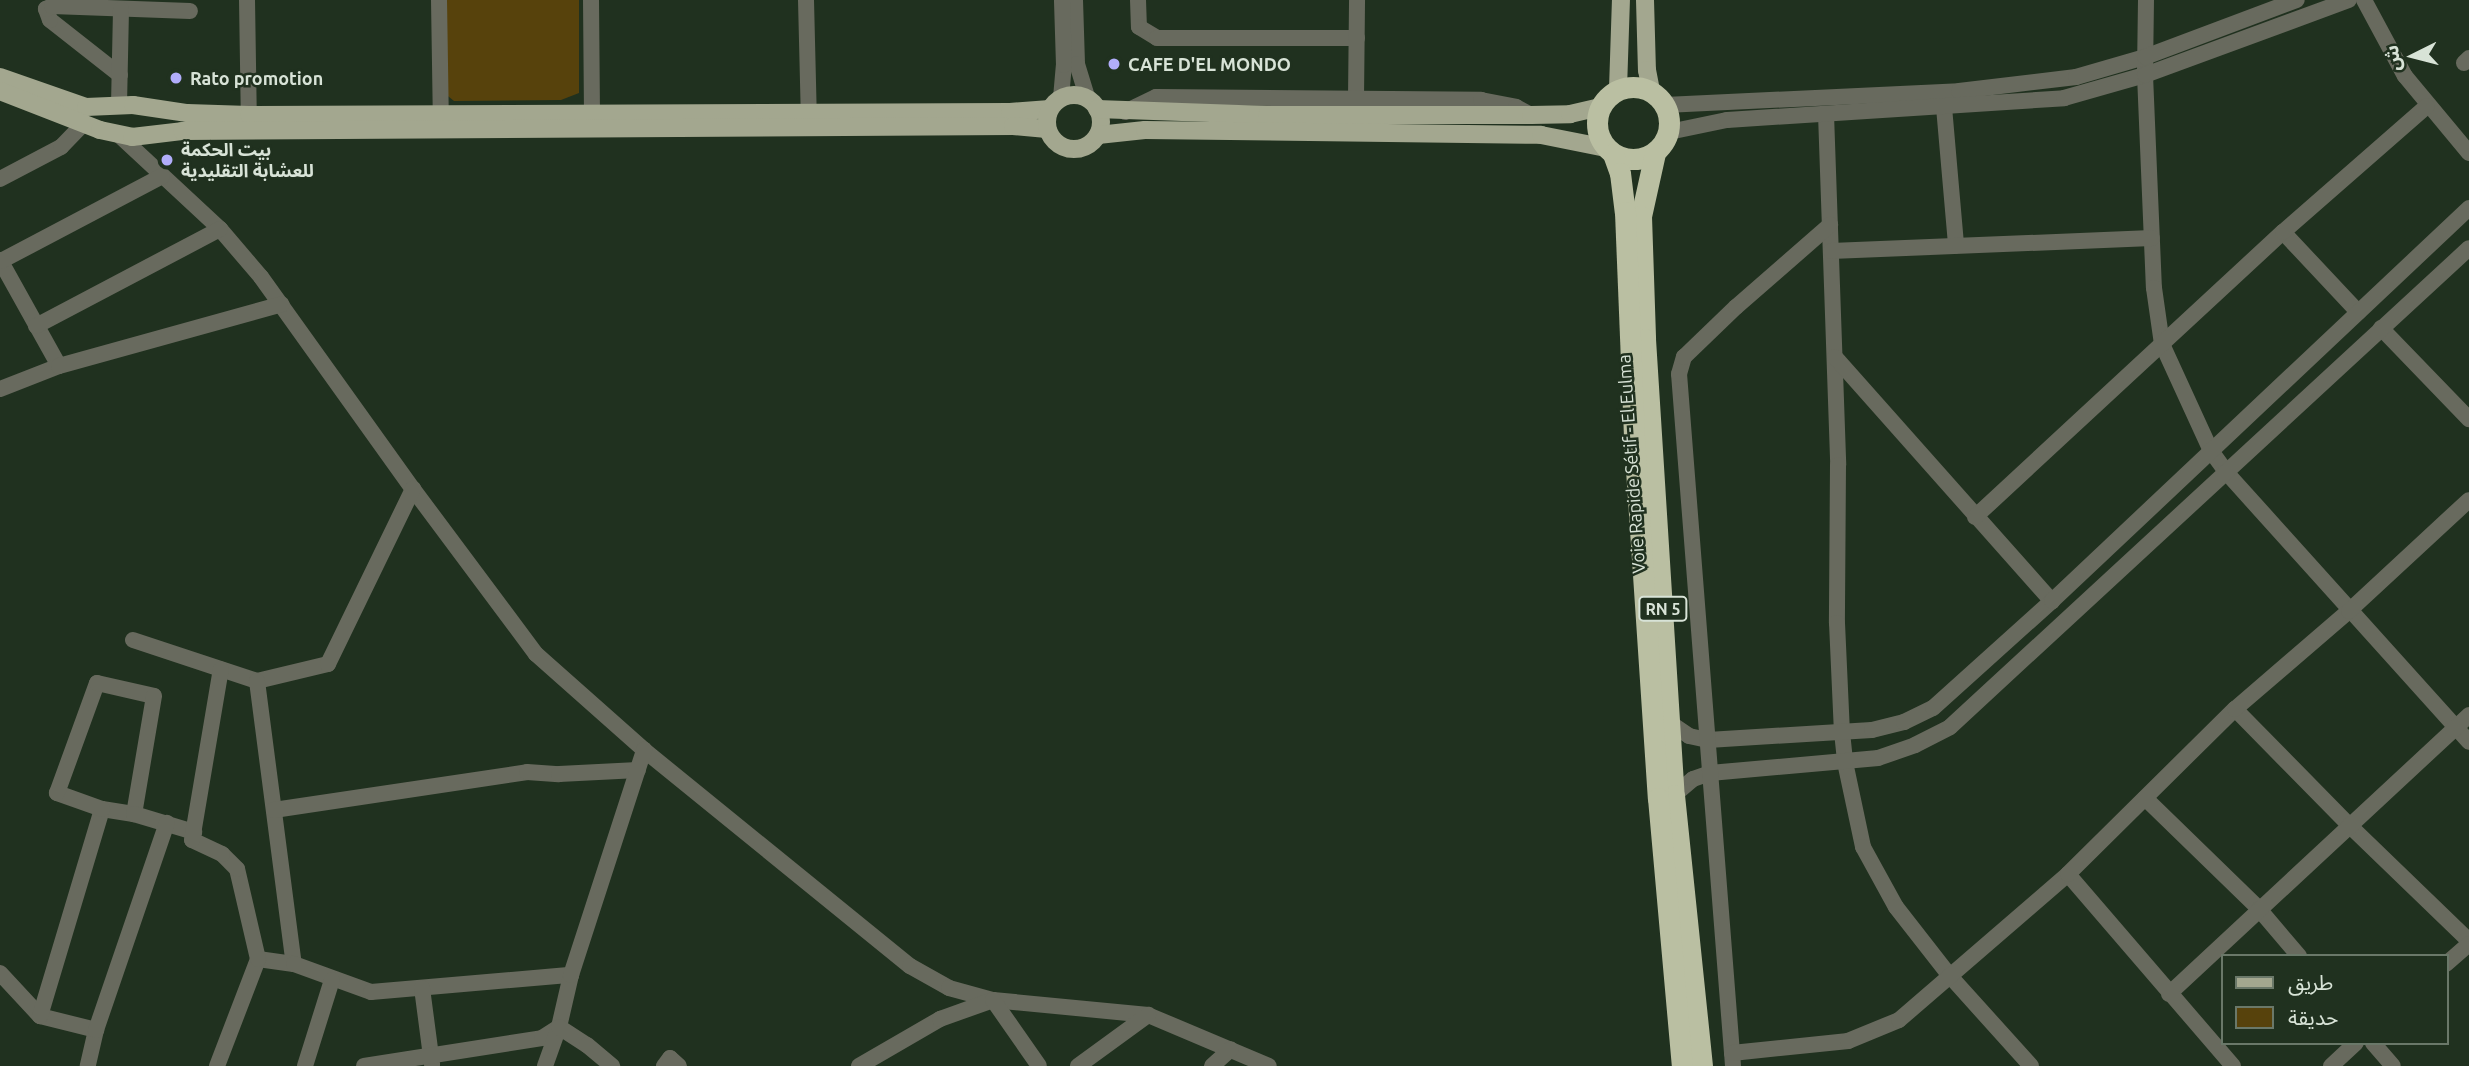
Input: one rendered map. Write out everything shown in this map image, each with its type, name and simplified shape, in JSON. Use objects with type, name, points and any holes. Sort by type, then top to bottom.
[{"type":"highway","points":[[1641,87],[1658,98],[1669,132],[1655,153],[1634,160],[1610,151],[1597,128],[1600,107],[1618,89],[1641,87]]},
{"type":"highway","name":"Voie Rapide Sétif - El Eulma","points":[[1610,151],[1620,173],[1625,212],[1634,439],[1658,798],[1682,1066]]},
{"type":"highway","name":"Voie Rapide Sétif - El Eulma","points":[[1655,153],[1643,205],[1642,258],[1674,795],[1702,1066]]},
{"type":"main road","points":[[1618,89],[1621,0]]},
{"type":"main road","points":[[1645,0],[1647,70],[1658,98]]},
{"type":"main road","points":[[0,76],[67,110],[84,123],[120,136],[145,136],[249,123],[809,121],[1013,125],[1047,129]]},
{"type":"main road","points":[[0,91],[67,110],[119,105],[146,106],[249,123]]},
{"type":"main road","points":[[809,121],[1010,112],[1055,103],[1074,94],[1093,104],[1125,112],[1531,116],[1570,114],[1600,107]]},
{"type":"main road","points":[[1055,103],[1047,129],[1055,142],[1068,149],[1084,147],[1097,135],[1101,122],[1093,104]]},
{"type":"main road","points":[[119,105],[116,117],[120,136]]},
{"type":"main road","points":[[145,136],[149,123],[146,106]]},
{"type":"main road","points":[[1097,135],[1145,130],[1541,135],[1610,151]]},
{"type":"street","points":[[247,0],[249,123]]},
{"type":"street","points":[[439,0],[440,123]]},
{"type":"street","points":[[592,0],[592,121]]},
{"type":"street","points":[[806,0],[809,121]]},
{"type":"street","points":[[1055,103],[1064,65],[1062,0]]},
{"type":"street","points":[[1075,0],[1077,64],[1093,104]]},
{"type":"street","points":[[1138,0],[1139,27],[1157,38],[1357,38]]},
{"type":"street","points":[[1356,99],[1357,0]]},
{"type":"street","points":[[2146,0],[2145,75],[2155,303],[2162,344],[2211,451],[2227,472],[2469,742]]},
{"type":"street","points":[[1658,98],[1959,91],[2076,77],[2145,57],[2297,0]]},
{"type":"street","points":[[1669,132],[1727,120],[2064,98],[2145,75],[2349,0]]},
{"type":"street","points":[[2364,0],[2405,76],[2427,106],[2469,153]]},
{"type":"street","points":[[120,75],[50,20],[46,12],[52,6],[190,11]]},
{"type":"street","points":[[119,105],[121,9]]},
{"type":"street","points":[[1125,112],[1156,97],[1481,100],[1516,107],[1531,116]]},
{"type":"street","points":[[1975,517],[2283,232],[2427,106]]},
{"type":"street","points":[[1944,107],[1956,245]]},
{"type":"street","points":[[1826,114],[1839,465],[1837,623],[1842,732],[1845,762],[1863,847],[1896,907],[1950,976],[2031,1066]]},
{"type":"street","points":[[0,178],[61,147],[84,123]]},
{"type":"street","points":[[120,136],[220,229],[282,304],[413,489],[536,654],[644,750],[910,967],[949,988],[993,1000],[1149,1015],[1269,1066]]},
{"type":"street","points":[[59,366],[0,260],[162,176]]},
{"type":"street","points":[[1670,723],[1689,736],[1707,740],[1888,727],[1933,708],[2052,601],[2469,208]]},
{"type":"street","points":[[1830,225],[1736,307],[1684,358],[1679,374],[1733,1060],[1848,1041],[1899,1020],[2067,874],[2235,709],[2466,509]]},
{"type":"street","points":[[36,326],[220,229]]},
{"type":"street","points":[[2283,232],[2358,312]]},
{"type":"street","points":[[1831,251],[2152,238]]},
{"type":"street","points":[[1674,795],[1693,779],[1710,773],[1878,758],[1915,745],[1966,715],[2469,248]]},
{"type":"street","points":[[0,389],[59,366],[282,304]]},
{"type":"street","points":[[2381,328],[2469,419]]},
{"type":"street","points":[[1835,357],[2052,601]]},
{"type":"street","points":[[133,640],[257,681],[328,664],[413,489]]},
{"type":"street","points":[[217,1066],[258,959],[237,869],[222,854],[192,840],[221,669]]},
{"type":"street","points":[[257,681],[294,964]]},
{"type":"street","points":[[134,814],[154,696],[97,683],[57,793],[102,809],[134,814],[194,832]]},
{"type":"street","points":[[2235,709],[2469,942],[2448,962]]},
{"type":"street","points":[[2169,994],[2469,715]]},
{"type":"street","points":[[545,1066],[559,1027],[571,975],[644,750]]},
{"type":"street","points":[[274,810],[527,772],[559,774],[638,770]]},
{"type":"street","points":[[2145,798],[2259,909],[2297,954]]},
{"type":"street","points":[[40,1016],[102,809]]},
{"type":"street","points":[[88,1066],[96,1030],[166,823]]},
{"type":"street","points":[[2067,874],[2233,1066]]},
{"type":"street","points":[[258,959],[294,964],[371,992],[571,975]]},
{"type":"street","points":[[0,973],[40,1016],[96,1030]]},
{"type":"street","points":[[305,1066],[332,980]]},
{"type":"street","points":[[422,988],[432,1061]]},
{"type":"street","points":[[859,1066],[940,1019],[993,1000]]},
{"type":"street","points":[[993,1000],[1039,1066]]},
{"type":"street","points":[[1078,1066],[1149,1015]]},
{"type":"street","points":[[363,1066],[432,1061],[542,1038],[559,1027]]},
{"type":"street","points":[[559,1027],[612,1066]]},
{"type":"street","points":[[2331,1066],[2354,1045]]},
{"type":"street","points":[[2375,1045],[2393,1066]]},
{"type":"street","points":[[1212,1066],[1231,1049]]},
{"type":"street","points":[[664,1066],[670,1058],[679,1066]]},
{"type":"green space","points":[[443,0],[579,0],[579,93],[561,100],[454,101],[443,92]]},
{"type":"place","name":"CAFE D'EL MONDO","points":[[1114,64]]},
{"type":"place","name":"Rato promotion","points":[[176,78]]},
{"type":"place","name":"بيت الحكمة للعشابة التقليدية","points":[[167,160]]}]
